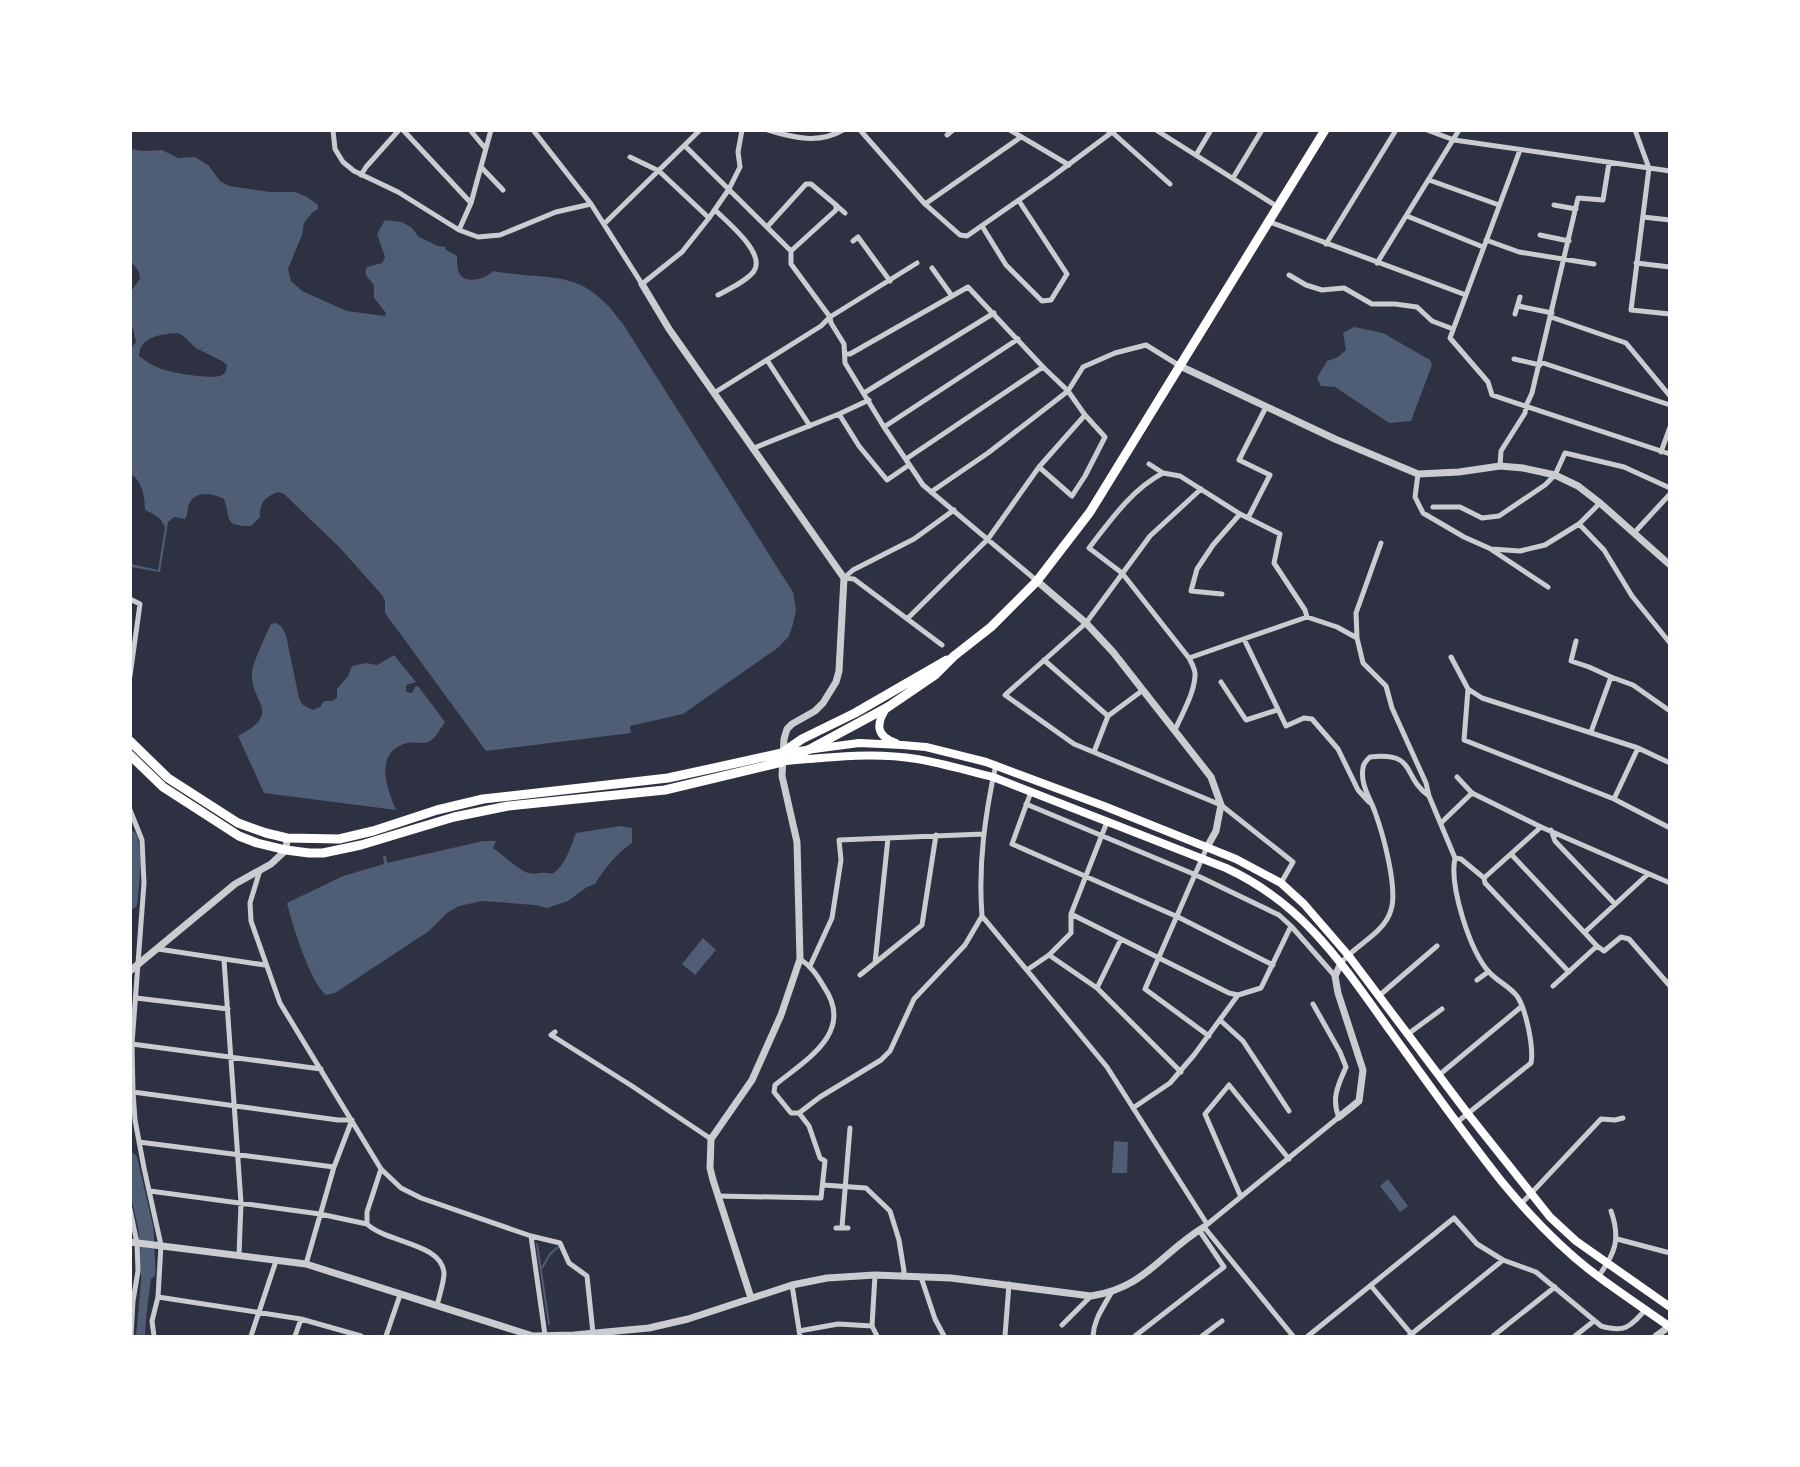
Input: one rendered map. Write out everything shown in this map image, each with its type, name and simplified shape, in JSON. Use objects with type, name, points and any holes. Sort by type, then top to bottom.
[{"type":"highway","points":[[130,755],[163,787],[239,836],[257,843],[309,853],[361,845],[454,817],[508,806],[665,790],[812,748],[888,707],[935,675],[954,656],[991,627],[1037,581],[1090,512],[1325,130]]},
{"type":"highway","points":[[130,741],[168,778],[216,810],[252,828],[287,838],[339,839],[483,799],[668,778],[782,758],[802,739],[899,689],[954,656]]},
{"type":"main road","points":[[888,707],[879,719],[879,727],[885,738],[902,745]]},
{"type":"main road","points":[[812,748],[859,743],[926,747],[996,764],[1207,847],[1253,867],[1281,883],[1304,904],[1348,955],[1468,1114],[1550,1217],[1608,1264],[1670,1307]]},
{"type":"main road","points":[[782,758],[860,755],[906,758],[993,777],[1249,878],[1296,912],[1341,963],[1456,1123],[1521,1204],[1565,1250],[1598,1277],[1669,1326]]},
{"type":"street","points":[[333,130],[335,149],[343,162],[361,175],[398,192],[459,230],[478,237],[500,235],[556,212],[591,204]]},
{"type":"street","points":[[361,175],[401,130],[471,203]]},
{"type":"street","points":[[470,130],[486,148]]},
{"type":"street","points":[[459,230],[471,203],[491,130]]},
{"type":"street","points":[[533,130],[591,204],[669,329],[844,578],[839,671],[836,682],[815,711],[787,729],[782,758],[782,776],[797,842],[800,959],[781,1015],[752,1080],[711,1139],[710,1168],[751,1298]]},
{"type":"street","points":[[604,224],[700,130]]},
{"type":"street","points":[[642,284],[682,252],[729,189],[740,167],[738,152],[742,130]]},
{"type":"street","points":[[769,131],[796,138],[815,139],[832,136],[843,130]]},
{"type":"street","points":[[860,130],[925,204],[960,235],[967,236],[1114,132]]},
{"type":"street","points":[[947,135],[953,130]]},
{"type":"street","points":[[1010,130],[1069,165]]},
{"type":"street","points":[[1107,130],[1114,132],[1170,184]]},
{"type":"street","points":[[1196,155],[1210,130]]},
{"type":"street","points":[[1233,178],[1262,130]]},
{"type":"street","points":[[1326,244],[1396,130]]},
{"type":"street","points":[[1427,130],[1454,140],[1670,171]]},
{"type":"street","points":[[1377,263],[1459,130]]},
{"type":"street","points":[[1635,130],[1649,168],[1631,310],[1670,314]]},
{"type":"street","points":[[1158,131],[1278,207]]},
{"type":"street","points":[[925,204],[1021,137]]},
{"type":"street","points":[[685,146],[791,251],[791,264],[830,317],[831,323],[844,344],[845,363],[923,485],[1086,623],[1113,652],[1211,777],[1221,805],[1216,831],[1145,989],[1209,1036]]},
{"type":"street","points":[[1520,150],[1450,338],[1488,382],[1492,395],[1670,454]]},
{"type":"street","points":[[630,157],[659,171],[709,218]]},
{"type":"street","points":[[1500,466],[1501,451],[1525,413],[1532,393],[1578,198],[1603,200],[1609,163]]},
{"type":"street","points":[[481,167],[503,190]]},
{"type":"street","points":[[1429,180],[1499,206]]},
{"type":"street","points":[[767,227],[806,184],[811,184],[845,213]]},
{"type":"street","points":[[982,226],[1006,265],[1042,302],[1051,300],[1067,274],[1019,201]]},
{"type":"street","points":[[791,251],[836,210],[836,205]]},
{"type":"street","points":[[1554,205],[1576,209]]},
{"type":"street","points":[[715,210],[750,246],[756,260],[753,273],[718,295]]},
{"type":"street","points":[[1407,216],[1483,247]]},
{"type":"street","points":[[1643,217],[1670,220]]},
{"type":"street","points":[[1267,226],[1326,244],[1466,295]]},
{"type":"street","points":[[1540,234],[1569,241]]},
{"type":"street","points":[[858,237],[890,281]]},
{"type":"street","points":[[1486,240],[1519,252],[1594,264]]},
{"type":"street","points":[[714,393],[917,263]]},
{"type":"street","points":[[1636,263],[1670,267]]},
{"type":"street","points":[[932,268],[952,296]]},
{"type":"street","points":[[1290,275],[1306,285],[1322,290],[1344,288],[1372,304],[1417,307],[1432,321],[1453,329]]},
{"type":"street","points":[[845,354],[850,354],[968,287],[1068,391],[1105,437],[1072,496],[1040,467]]},
{"type":"street","points":[[1515,314],[1520,297]]},
{"type":"street","points":[[1518,306],[1552,315],[1626,343],[1670,396]]},
{"type":"street","points":[[864,393],[994,313]]},
{"type":"street","points":[[884,427],[1018,339]]},
{"type":"street","points":[[931,492],[988,453],[1068,391],[1083,367],[1115,352],[1146,345],[1180,366],[1266,407],[1418,474],[1459,472],[1500,466],[1556,475],[1578,486],[1600,503],[1670,565]]},
{"type":"street","points":[[1514,359],[1540,364],[1670,405]]},
{"type":"street","points":[[766,360],[810,426]]},
{"type":"street","points":[[839,414],[859,446],[887,480],[908,462],[1043,367]]},
{"type":"street","points":[[754,448],[869,400]]},
{"type":"street","points":[[1248,518],[1270,475],[1239,460],[1266,407]]},
{"type":"street","points":[[908,618],[988,539],[1040,467],[1085,415]]},
{"type":"street","points":[[1662,452],[1670,427]]},
{"type":"street","points":[[1433,507],[1460,507],[1482,518],[1498,516],[1545,485],[1556,475],[1565,453],[1624,467],[1670,488]]},
{"type":"street","points":[[1149,464],[1163,473],[1180,476],[1248,518],[1280,534],[1274,563],[1305,610],[1307,617]]},
{"type":"street","points":[[1163,473],[1121,507],[1089,548],[1122,573],[1189,658],[1196,676],[1175,730]]},
{"type":"street","points":[[1418,474],[1415,497],[1424,513],[1464,537],[1491,549],[1548,587]]},
{"type":"street","points":[[1201,489],[1150,536],[1086,623],[1005,695],[1074,744],[1221,805],[1293,862],[1281,883]]},
{"type":"street","points":[[1634,533],[1670,494]]},
{"type":"street","points":[[1491,549],[1520,551],[1532,550],[1545,545],[1580,524],[1600,503]]},
{"type":"street","points":[[844,578],[853,570],[914,539],[954,510]]},
{"type":"street","points":[[1222,594],[1191,591],[1197,569],[1213,545],[1240,513]]},
{"type":"street","points":[[1580,524],[1604,550],[1632,596],[1669,640]]},
{"type":"street","points":[[1381,543],[1356,612],[1357,638],[1363,663],[1386,686],[1392,708],[1442,822],[1455,858],[1454,871],[1464,923],[1478,956],[1488,972],[1518,997],[1533,1052],[1530,1063],[1456,1123]]},
{"type":"street","points":[[844,578],[854,579],[942,645]]},
{"type":"street","points":[[130,598],[140,604],[131,675]]},
{"type":"street","points":[[1189,658],[1307,617],[1337,627],[1357,638]]},
{"type":"street","points":[[1245,639],[1286,726],[1304,718],[1312,719],[1338,749],[1358,790],[1372,805]]},
{"type":"street","points":[[1576,641],[1571,661],[1633,685],[1670,711]]},
{"type":"street","points":[[1451,657],[1468,688],[1482,698],[1638,748],[1670,763]]},
{"type":"street","points":[[1044,660],[1108,716]]},
{"type":"street","points":[[1591,732],[1611,677]]},
{"type":"street","points":[[1221,682],[1246,720],[1277,710]]},
{"type":"street","points":[[1468,688],[1464,740],[1614,799],[1670,828]]},
{"type":"street","points":[[1094,752],[1108,716],[1143,690]]},
{"type":"street","points":[[1614,799],[1638,748]]},
{"type":"street","points":[[1335,976],[1348,955],[1385,924],[1394,896],[1393,881],[1372,805],[1365,790],[1362,769],[1365,762],[1370,757],[1396,757],[1404,762],[1421,790],[1429,796]]},
{"type":"street","points":[[996,764],[982,834],[979,886],[982,916],[1107,1066],[1203,1227],[1224,1267],[1135,1336]]},
{"type":"street","points":[[1457,777],[1472,793],[1670,883]]},
{"type":"street","points":[[1030,792],[1012,844],[1178,917],[1273,965]]},
{"type":"street","points":[[1442,822],[1472,793]]},
{"type":"street","points":[[134,1242],[306,1264],[533,1336],[573,1336],[593,1332],[649,1328],[688,1319],[792,1285],[827,1278],[875,1275],[921,1277],[1009,1284],[1091,1296],[1112,1293],[1133,1283],[1359,1101],[1363,1070],[1338,993],[1335,976],[1291,926],[1278,915],[1196,875],[1026,804]]},
{"type":"street","points":[[130,810],[142,840],[144,884],[133,969],[136,998],[132,1044],[133,1092],[139,1142],[150,1191],[158,1245],[158,1297],[152,1322],[153,1336]]},
{"type":"street","points":[[1027,970],[1049,956],[1071,933],[1071,914],[1107,822]]},
{"type":"street","points":[[1484,878],[1541,826]]},
{"type":"street","points":[[1551,830],[1555,841],[1615,904]]},
{"type":"street","points":[[810,966],[832,918],[841,860],[839,840],[982,834]]},
{"type":"street","points":[[860,975],[922,925],[936,835]]},
{"type":"street","points":[[133,969],[235,884],[271,864],[286,850],[287,838]]},
{"type":"street","points":[[874,963],[888,838]]},
{"type":"street","points":[[1511,854],[1597,946],[1604,951],[1621,937],[1629,939],[1670,986]]},
{"type":"street","points":[[1455,858],[1461,859],[1484,878],[1485,883],[1569,972]]},
{"type":"street","points":[[260,870],[250,903],[251,921],[280,1003],[381,1169],[401,1188],[421,1198],[531,1236],[560,1243],[568,1263],[587,1276],[593,1332]]},
{"type":"street","points":[[1585,932],[1648,874]]},
{"type":"street","points":[[1071,914],[1229,993],[1238,995],[1261,988],[1291,926]]},
{"type":"street","points":[[800,959],[810,966],[830,995],[835,1005],[835,1016],[832,1032],[820,1046],[775,1084],[774,1092],[791,1113],[799,1113],[820,1097],[881,1060],[890,1051],[914,999],[965,945],[982,916]]},
{"type":"street","points":[[1097,988],[1121,939]]},
{"type":"street","points":[[1380,995],[1437,946]]},
{"type":"street","points":[[1553,986],[1597,946]]},
{"type":"street","points":[[158,949],[265,965]]},
{"type":"street","points":[[1049,956],[1097,988],[1181,1072]]},
{"type":"street","points":[[224,960],[241,1203],[239,1255]]},
{"type":"street","points":[[1477,980],[1488,972]]},
{"type":"street","points":[[1133,1108],[1170,1083],[1181,1072],[1221,1021],[1238,995]]},
{"type":"street","points":[[136,998],[228,1009]]},
{"type":"street","points":[[1313,1004],[1346,1067],[1335,1095],[1335,1107],[1339,1118]]},
{"type":"street","points":[[1438,1075],[1521,1006]]},
{"type":"street","points":[[1408,1035],[1442,1009]]},
{"type":"street","points":[[1221,1021],[1243,1041],[1289,1111]]},
{"type":"street","points":[[555,1032],[551,1035],[711,1139]]},
{"type":"street","points":[[132,1044],[321,1069]]},
{"type":"street","points":[[1240,1197],[1205,1114],[1229,1085],[1289,1159]]},
{"type":"street","points":[[133,1092],[235,1107],[352,1120]]},
{"type":"street","points":[[718,1196],[821,1198],[825,1161],[819,1158],[809,1126],[799,1113]]},
{"type":"street","points":[[1521,1204],[1601,1119],[1623,1118]]},
{"type":"street","points":[[306,1264],[334,1167],[352,1120]]},
{"type":"street","points":[[842,1228],[850,1128]]},
{"type":"street","points":[[139,1142],[334,1167]]},
{"type":"street","points":[[367,1224],[367,1212],[381,1169]]},
{"type":"street","points":[[823,1185],[866,1188],[890,1211],[899,1240],[903,1276]]},
{"type":"street","points":[[150,1191],[321,1214],[367,1224],[382,1234],[435,1254],[442,1264],[444,1275],[437,1306]]},
{"type":"street","points":[[130,1209],[138,1271],[131,1336]]},
{"type":"street","points":[[1598,1277],[1608,1264],[1617,1239],[1617,1228],[1611,1211]]},
{"type":"street","points":[[1308,1336],[1454,1218],[1477,1244],[1503,1260],[1536,1272],[1601,1326],[1613,1330],[1631,1326],[1646,1310]]},
{"type":"street","points":[[1203,1227],[1293,1336]]},
{"type":"street","points":[[531,1236],[545,1335]]},
{"type":"street","points":[[1617,1239],[1670,1253]]},
{"type":"street","points":[[1371,1286],[1411,1336],[1503,1260]]},
{"type":"street","points":[[252,1336],[276,1261]]},
{"type":"street","points":[[875,1275],[872,1326],[877,1336]]},
{"type":"street","points":[[921,1277],[935,1319],[944,1336]]},
{"type":"street","points":[[1009,1284],[1005,1334],[1010,1336]]},
{"type":"street","points":[[792,1285],[800,1334],[838,1324],[872,1326]]},
{"type":"street","points":[[1493,1336],[1555,1287]]},
{"type":"street","points":[[1093,1336],[1093,1326],[1112,1293]]},
{"type":"street","points":[[386,1336],[400,1295]]},
{"type":"street","points":[[1062,1325],[1091,1296]]},
{"type":"street","points":[[158,1297],[301,1319],[341,1334],[361,1336]]},
{"type":"street","points":[[295,1336],[301,1319]]},
{"type":"street","points":[[1202,1336],[1221,1321]]},
{"type":"street","points":[[1575,1336],[1594,1321]]},
{"type":"street","points":[[1656,1336],[1669,1326]]},
{"type":"street","points":[[1317,1330],[1322,1336]]},
{"type":"water","points":[[131,149],[162,150],[178,158],[195,157],[209,166],[220,181],[229,186],[270,192],[295,192],[318,205],[318,209],[304,223],[302,235],[288,269],[291,281],[302,291],[347,311],[385,316],[386,313],[374,298],[374,285],[366,273],[367,267],[382,263],[385,257],[377,234],[385,220],[402,222],[412,228],[419,237],[438,246],[446,247],[445,249],[457,256],[461,276],[469,280],[487,276],[493,271],[550,277],[580,285],[594,293],[623,324],[793,592],[796,610],[789,636],[779,647],[683,714],[630,726],[631,733],[486,751],[385,613],[385,601],[382,595],[340,548],[284,494],[278,492],[266,498],[262,504],[260,517],[251,526],[232,523],[224,499],[210,494],[195,496],[189,504],[185,519],[174,517],[168,522],[160,572],[131,567],[131,564],[158,570],[165,528],[160,519],[145,510],[142,490],[138,481],[131,474],[130,349],[136,342],[131,325],[131,291],[140,279],[139,272],[131,261]],"holes":[[[172,333],[181,335],[199,350],[212,341],[200,350],[227,365],[225,373],[215,377],[180,374],[159,368],[139,356],[143,344],[153,337]]]},
{"type":"water","points":[[1354,327],[1383,333],[1430,360],[1432,365],[1411,421],[1389,423],[1335,387],[1321,386],[1317,378],[1327,361],[1338,357],[1346,350],[1343,333]]},
{"type":"water","points":[[276,623],[281,626],[286,635],[299,698],[303,705],[313,710],[320,707],[324,701],[337,698],[337,689],[348,676],[352,666],[366,663],[377,665],[394,655],[416,682],[406,685],[406,692],[412,693],[418,686],[445,722],[430,741],[407,743],[390,754],[386,762],[386,781],[396,810],[264,793],[238,736],[252,728],[262,713],[252,673],[271,624]]},
{"type":"water","points":[[620,826],[632,828],[632,843],[621,851],[595,884],[568,901],[547,908],[482,901],[459,906],[447,913],[429,931],[335,993],[326,995],[308,966],[287,903],[343,876],[384,864],[383,856],[386,856],[387,863],[483,841],[496,841],[493,848],[525,872],[552,874],[564,861],[576,833]]},
{"type":"water","points":[[703,938],[716,950],[695,975],[682,964]]},
{"type":"water","points":[[1114,1141],[1128,1142],[1127,1173],[1112,1173]]},
{"type":"water","points":[[1388,1179],[1408,1206],[1400,1212],[1380,1186]]},
{"type":"water","points":[[141,1250],[153,1252],[145,1336],[136,1336],[142,1270]]},
{"type":"waterway","points":[[130,838],[133,862],[130,902]]},
{"type":"waterway","points":[[130,1160],[146,1229],[148,1272]]},
{"type":"waterway","points":[[537,1244],[549,1324]]},
{"type":"waterway","points":[[542,1268],[550,1254],[558,1247]]}]
